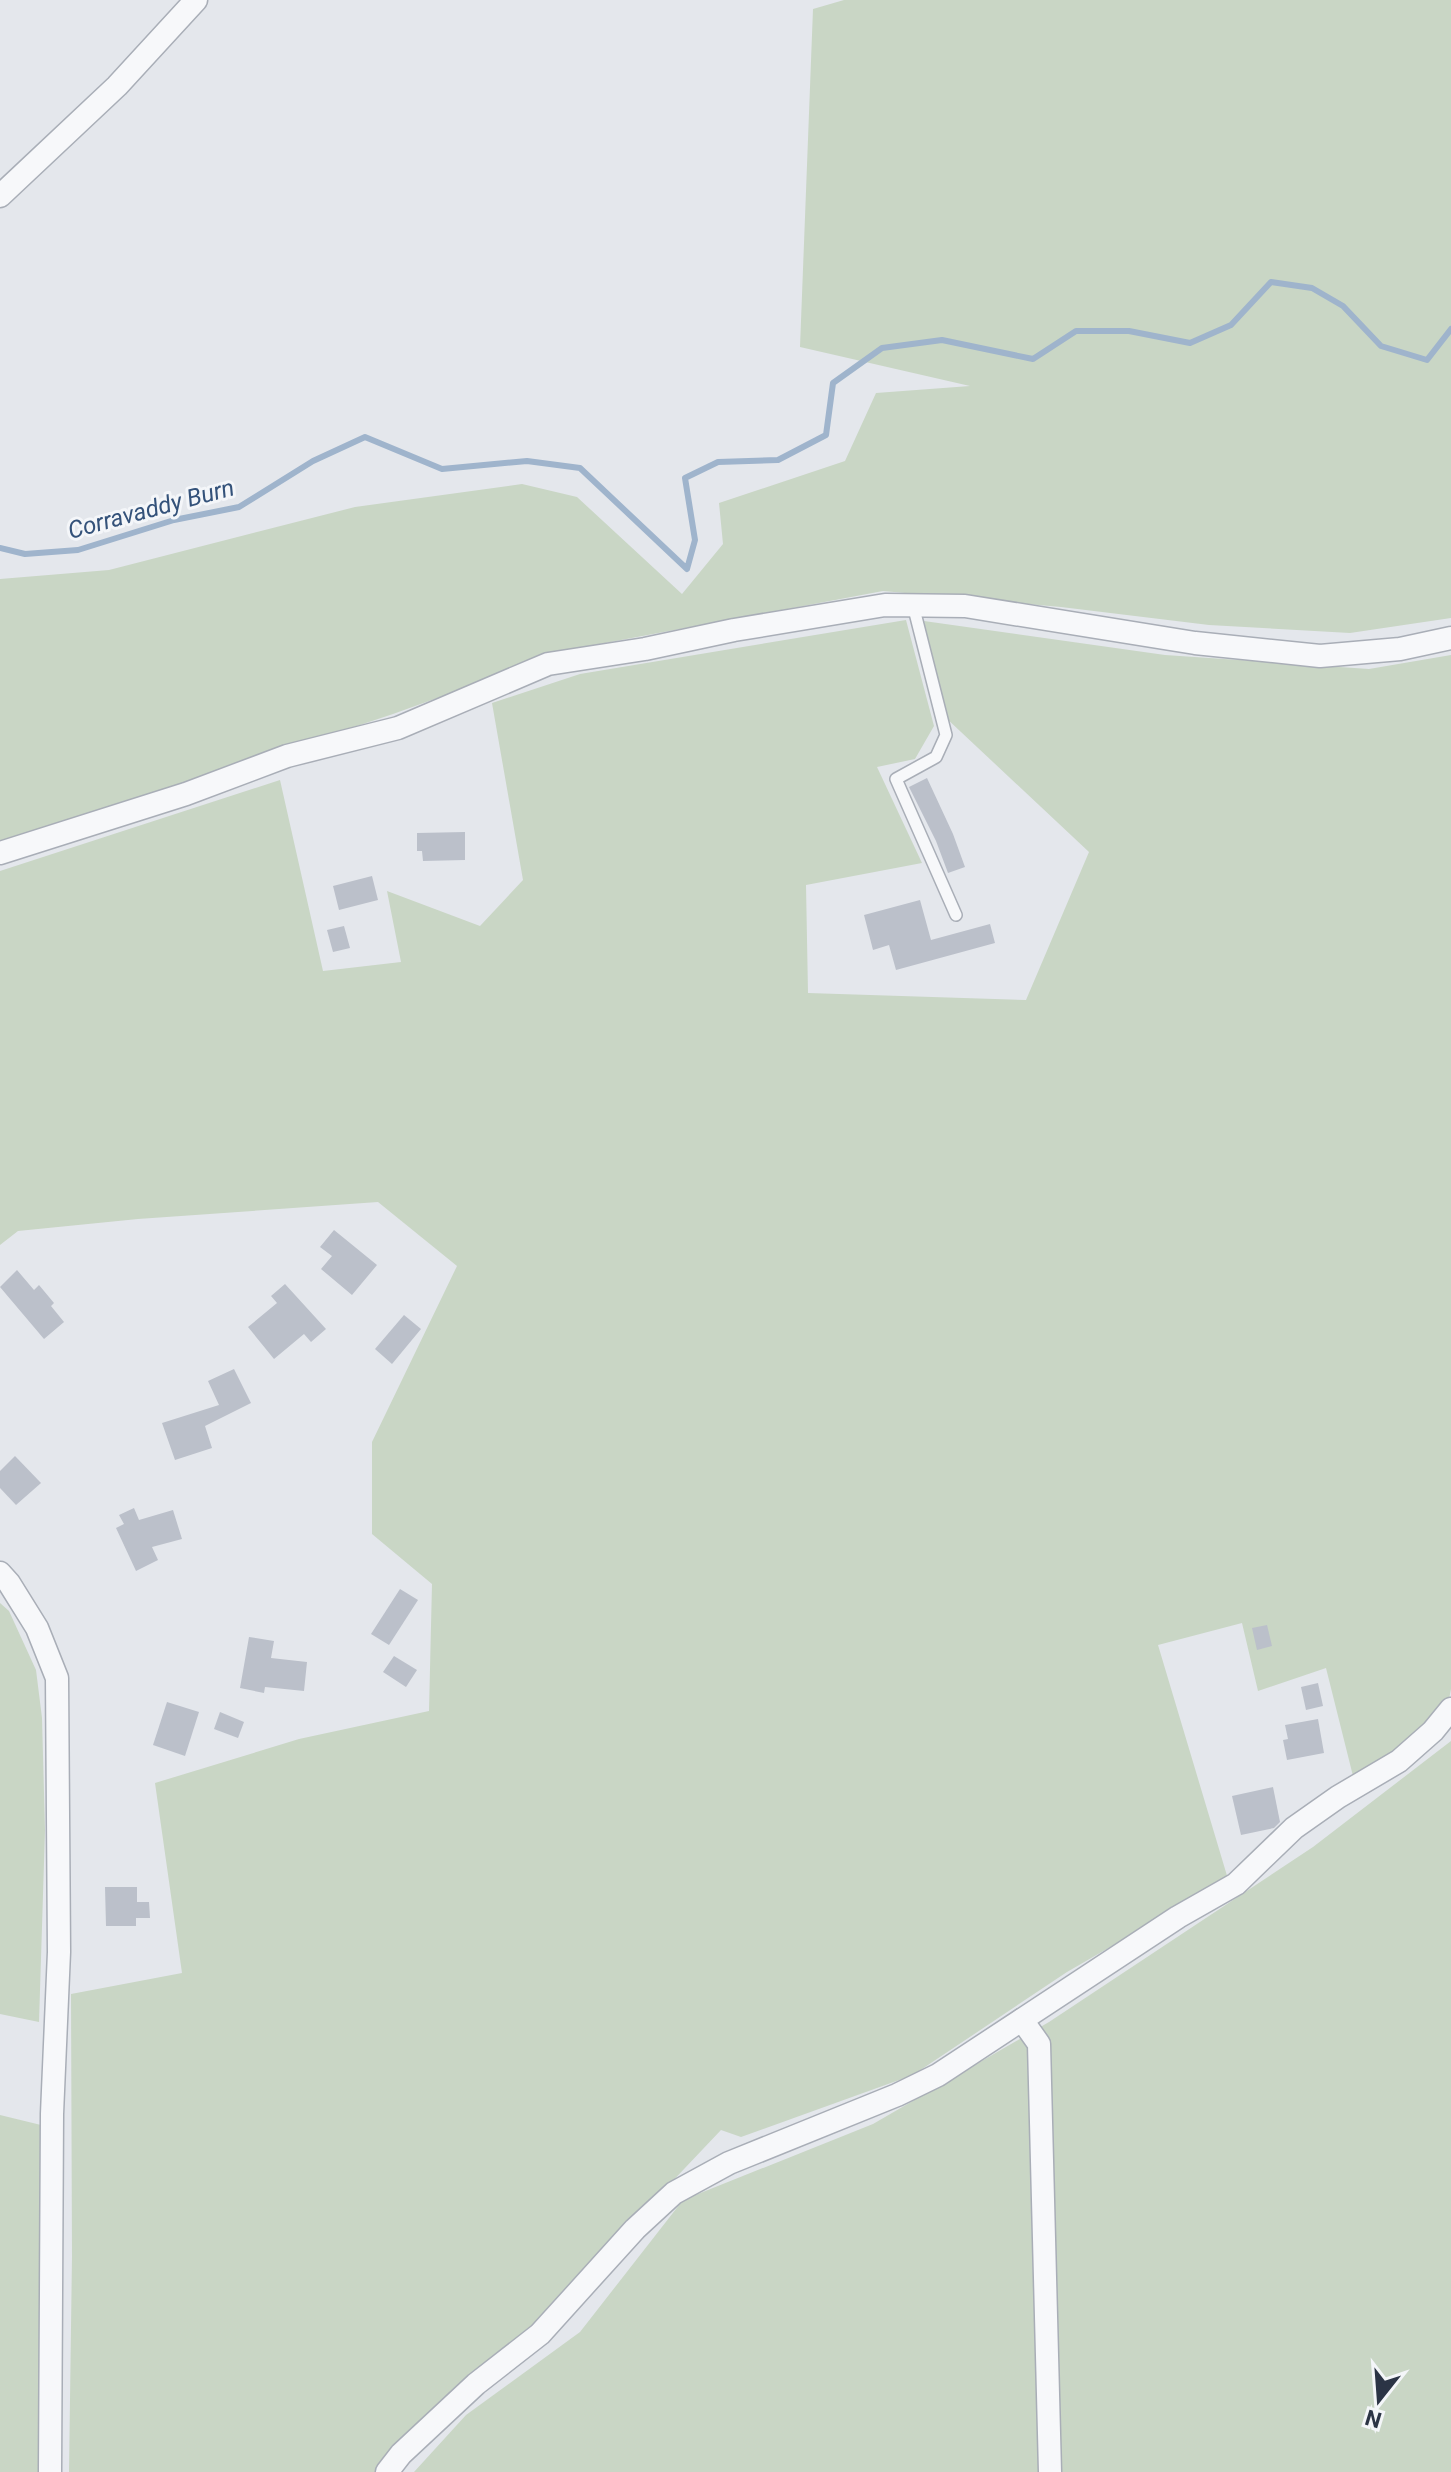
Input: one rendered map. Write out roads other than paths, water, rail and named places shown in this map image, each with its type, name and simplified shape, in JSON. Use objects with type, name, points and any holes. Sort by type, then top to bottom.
[{"type":"street","points":[[0,196],[117,86],[196,0]]},
{"type":"street","points":[[0,853],[186,794],[287,756],[398,728],[548,664],[885,605],[965,606],[1195,643],[1320,656],[1400,649],[1451,638]]},
{"type":"street","points":[[0,1573],[37,1628],[57,1678],[59,1952],[52,2101],[50,2472]]},
{"type":"street","points":[[387,2472],[401,2454],[476,2384],[540,2334],[635,2229],[674,2193],[729,2163],[897,2095],[938,2075],[1178,1917],[1236,1884],[1294,1828],[1338,1797],[1399,1761],[1433,1731],[1451,1709]]},
{"type":"street","points":[[1022,2020],[1039,2044],[1050,2472]]},
{"type":"lane","points":[[913,605],[946,735],[936,757],[896,779],[956,915]]},
{"type":"waterway","name":"Corravaddy Burn","points":[[0,548],[25,554],[78,550],[174,520],[239,507],[313,461],[365,437],[442,469],[527,461],[580,468],[687,569],[695,540],[685,478],[718,462],[778,460],[826,435],[833,383],[882,348],[942,340],[1033,359],[1076,331],[1129,331],[1190,343],[1231,325],[1271,282],[1312,288],[1343,306],[1381,346],[1427,360],[1451,329]]}]
